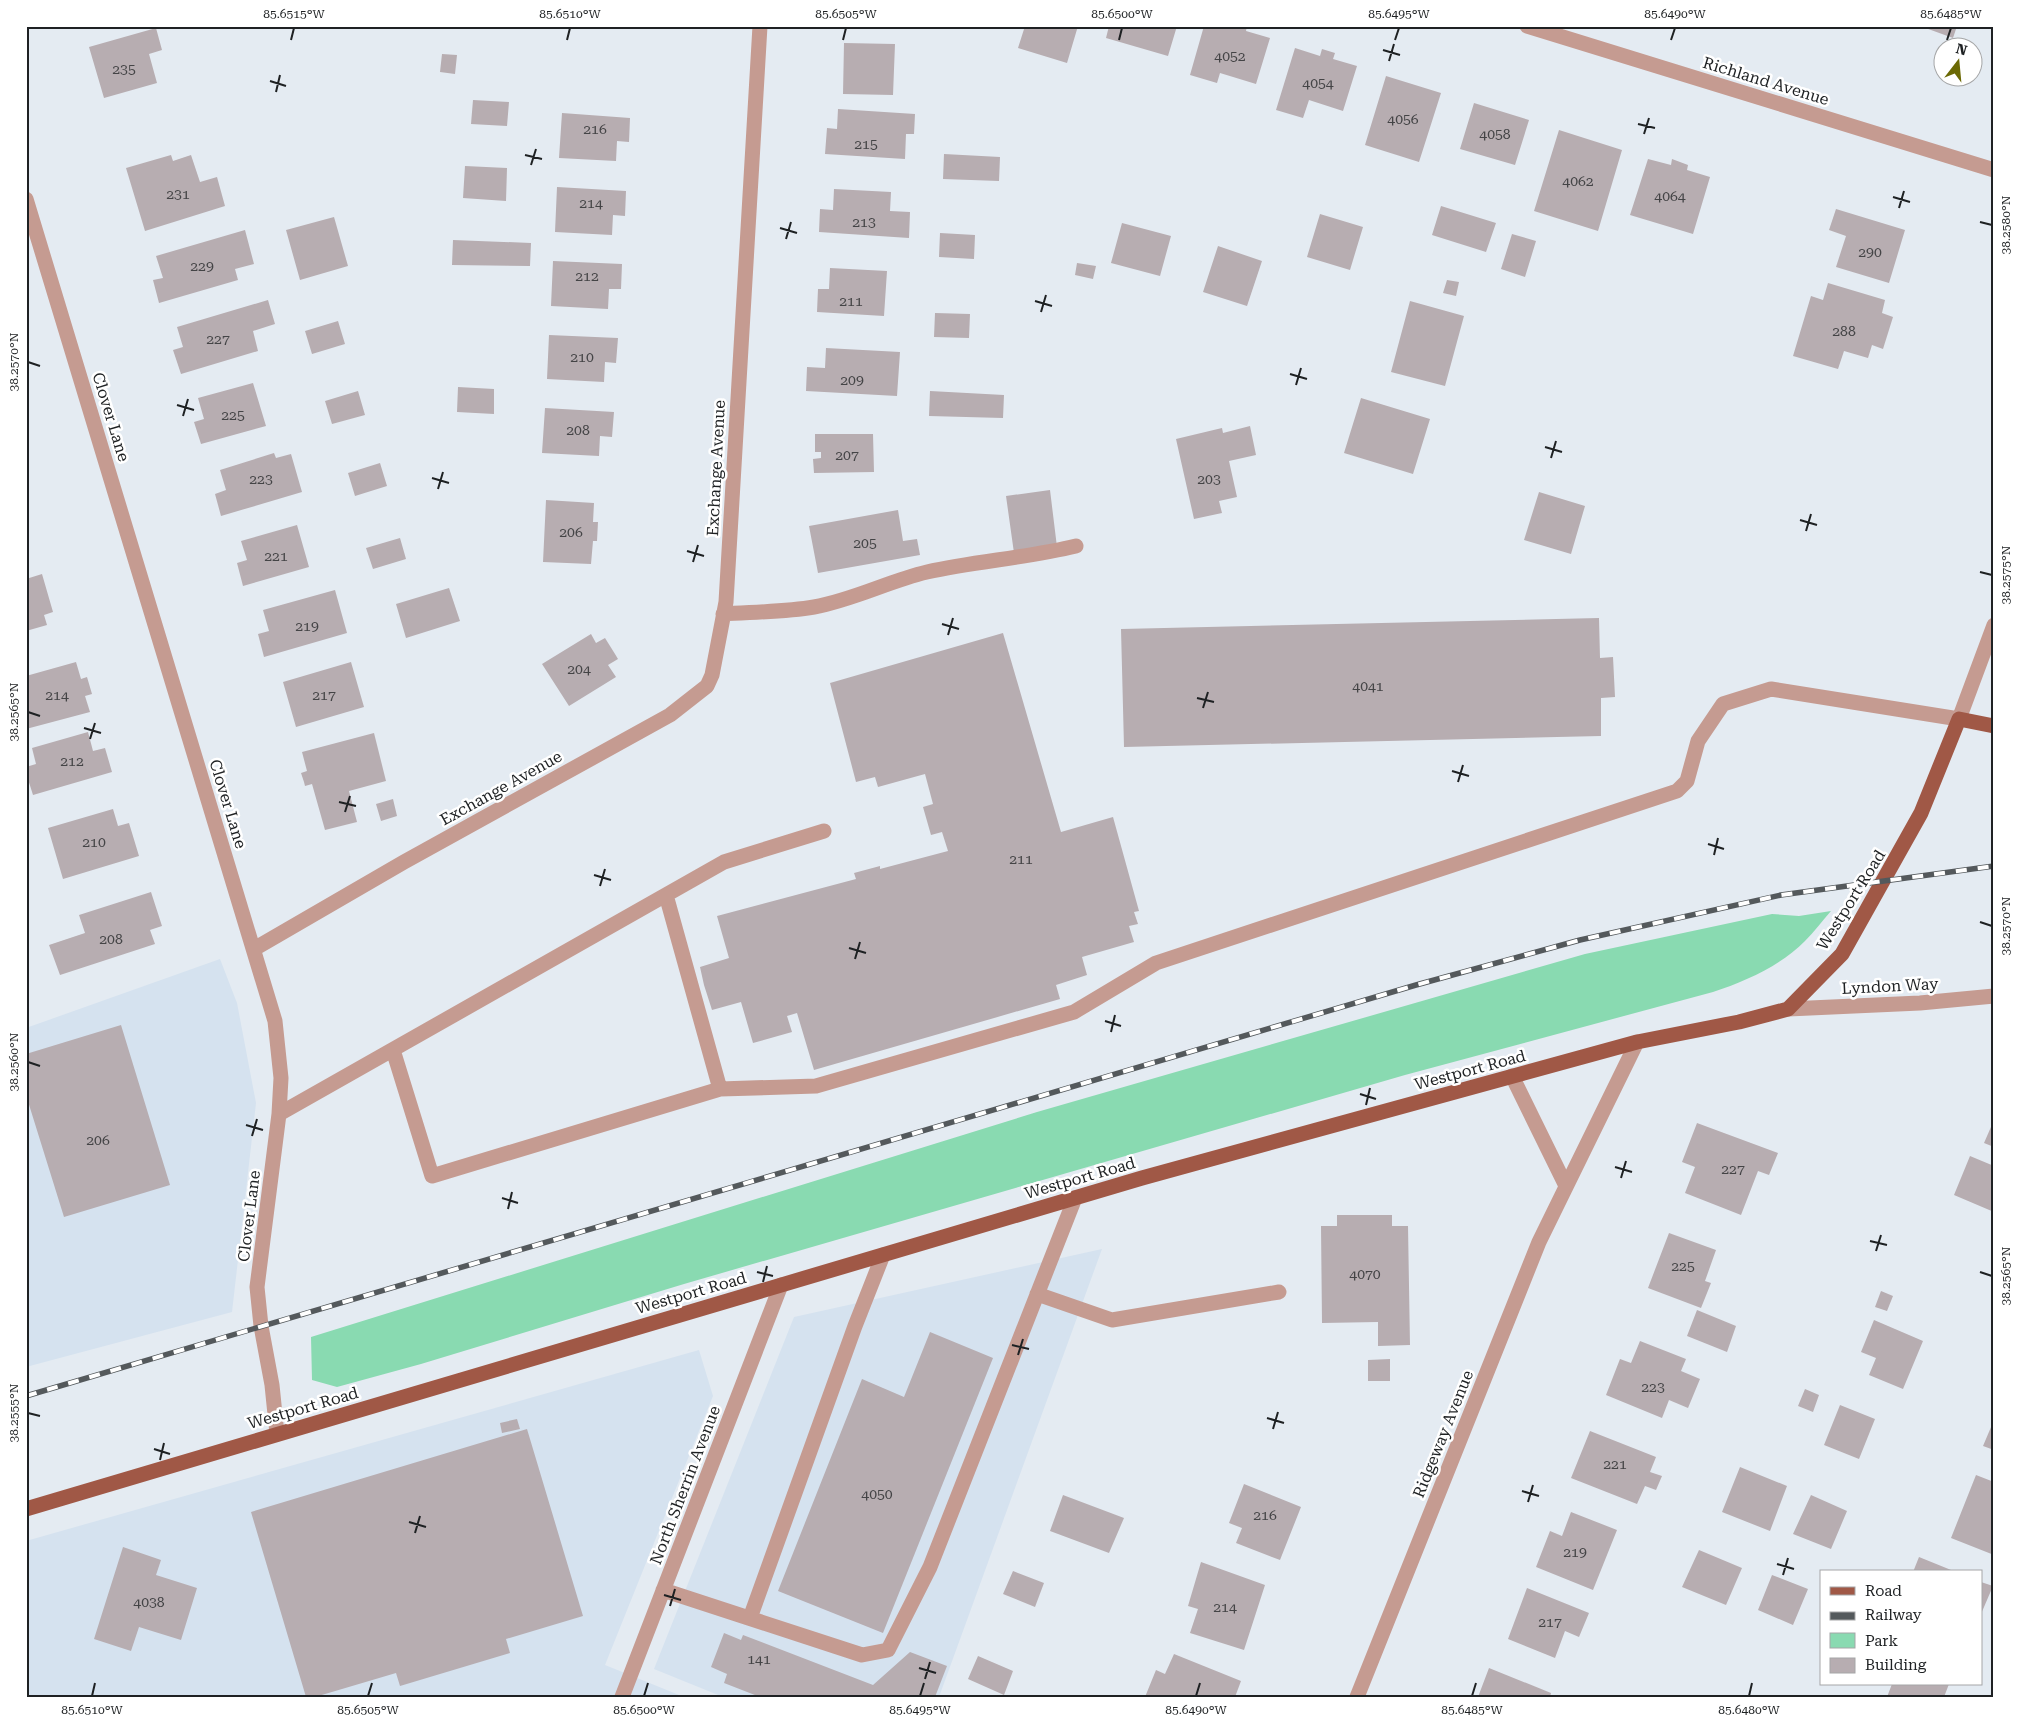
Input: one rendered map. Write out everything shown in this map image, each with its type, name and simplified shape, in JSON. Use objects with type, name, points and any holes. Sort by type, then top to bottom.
[{"type":"main road","points":[[1959,718],[1994,726]]},
{"type":"main road","name":"Westport Road","points":[[26,1509],[1075,1198],[1637,1042],[1739,1022],[1788,1009],[1842,954],[1847,946],[1921,814],[1959,718]]},
{"type":"street","name":"Exchange Avenue","points":[[254,950],[404,862],[670,714],[707,686],[712,675],[726,592],[760,26]]},
{"type":"street","name":"Richland Avenue","points":[[1527,26],[1994,170]]},
{"type":"street","name":"Clover Lane","points":[[26,199],[275,1021],[281,1078],[279,1114],[257,1287],[261,1326],[272,1385],[277,1434]]},
{"type":"street","points":[[723,614],[814,607],[926,572],[989,560],[1046,553],[1076,546]]},
{"type":"street","points":[[393,1050],[432,1176],[720,1090],[816,1086],[1074,1012],[1156,963],[1677,791],[1687,781],[1698,741],[1723,704],[1771,689],[1959,718],[1994,625]]},
{"type":"street","points":[[279,1114],[724,862],[824,831]]},
{"type":"street","points":[[666,895],[720,1090]]},
{"type":"street","name":"Lyndon Way","points":[[1788,1009],[1920,1003],[1994,996]]},
{"type":"street","name":"Ridgeway Avenue","points":[[1357,1697],[1539,1242],[1637,1042]]},
{"type":"street","points":[[1512,1076],[1566,1186]]},
{"type":"street","points":[[663,1590],[862,1655],[888,1650],[930,1567],[1075,1198]]},
{"type":"street","points":[[750,1618],[855,1326],[883,1255]]},
{"type":"street","name":"North Sherrin Avenue","points":[[622,1697],[781,1285]]},
{"type":"street","points":[[1037,1294],[1112,1320],[1278,1292]]},
{"type":"shaded area","points":[[220,959],[237,1003],[256,1103],[232,1312],[26,1367],[26,1028]]},
{"type":"shaded area","points":[[1102,1249],[939,1697],[723,1697],[654,1669],[794,1317]]},
{"type":"shaded area","points":[[699,1350],[713,1396],[605,1665],[684,1697],[26,1697],[26,1541]]},
{"type":"green space","points":[[1831,911],[1805,941],[1785,958],[1750,978],[1713,992],[1405,1075],[684,1284],[421,1364],[337,1387],[312,1380],[311,1337],[1037,1112],[1585,954],[1772,914],[1799,916]]},
{"type":"building","points":[[1025,26],[1078,26],[1067,63],[1018,48]]},
{"type":"building","points":[[1109,26],[1177,26],[1168,56],[1106,38]]},
{"type":"building","points":[[1204,26],[1233,28],[1233,26],[1247,26],[1246,31],[1270,38],[1256,84],[1220,73],[1217,83],[1190,75]]},
{"type":"building","points":[[1920,26],[1957,26],[1953,38]]},
{"type":"building","points":[[156,28],[162,50],[149,54],[157,83],[104,98],[89,47]]},
{"type":"building","points":[[844,43],[895,44],[893,95],[843,94]]},
{"type":"building","points":[[1295,48],[1320,56],[1322,49],[1335,53],[1333,59],[1357,66],[1343,111],[1309,100],[1303,118],[1276,110]]},
{"type":"building","points":[[442,54],[457,55],[455,74],[440,72]]},
{"type":"building","points":[[1386,76],[1441,93],[1419,162],[1365,145]]},
{"type":"building","points":[[473,100],[509,102],[507,126],[471,124]]},
{"type":"building","points":[[1474,103],[1529,120],[1515,165],[1460,149]]},
{"type":"building","points":[[838,109],[915,114],[914,134],[906,134],[905,159],[825,154],[827,128],[837,129]]},
{"type":"building","points":[[562,113],[630,118],[629,142],[617,141],[616,161],[559,158]]},
{"type":"building","points":[[1559,130],[1622,150],[1598,231],[1534,211]]},
{"type":"building","points":[[944,154],[1000,157],[999,181],[943,179]]},
{"type":"building","points":[[171,155],[173,161],[191,155],[200,182],[217,177],[225,206],[145,231],[126,168]]},
{"type":"building","points":[[1648,159],[1671,165],[1672,159],[1688,165],[1687,170],[1710,177],[1693,234],[1630,215]]},
{"type":"building","points":[[465,166],[507,168],[506,201],[463,198]]},
{"type":"building","points":[[557,187],[626,191],[625,216],[613,215],[612,235],[555,232]]},
{"type":"building","points":[[834,189],[891,192],[890,211],[910,212],[909,238],[819,232],[820,209],[833,210]]},
{"type":"building","points":[[1441,206],[1496,223],[1486,252],[1432,235]]},
{"type":"building","points":[[1836,209],[1905,230],[1889,283],[1836,267],[1846,236],[1829,230]]},
{"type":"building","points":[[1320,214],[1363,227],[1350,270],[1307,257]]},
{"type":"building","points":[[334,217],[348,266],[300,280],[286,230]]},
{"type":"building","points":[[1122,223],[1171,236],[1160,276],[1111,263]]},
{"type":"building","points":[[245,230],[254,264],[235,269],[238,280],[159,303],[153,280],[163,278],[156,256]]},
{"type":"building","points":[[940,233],[975,235],[974,259],[939,257]]},
{"type":"building","points":[[1512,234],[1536,241],[1525,277],[1501,269]]},
{"type":"building","points":[[453,240],[531,243],[530,266],[452,265]]},
{"type":"building","points":[[1218,246],[1262,261],[1247,306],[1203,292]]},
{"type":"building","points":[[553,261],[622,264],[621,289],[609,289],[608,309],[551,306]]},
{"type":"building","points":[[1077,263],[1096,266],[1093,279],[1075,275]]},
{"type":"building","points":[[830,268],[887,271],[884,316],[817,312],[818,289],[829,289]]},
{"type":"building","points":[[1447,280],[1459,282],[1456,296],[1443,293]]},
{"type":"building","points":[[1828,283],[1885,300],[1882,313],[1893,317],[1883,349],[1872,345],[1868,358],[1844,351],[1838,369],[1793,356],[1811,296],[1823,300]]},
{"type":"building","points":[[268,300],[275,324],[253,331],[258,351],[181,374],[173,350],[183,347],[177,327]]},
{"type":"building","points":[[1410,301],[1464,316],[1445,386],[1391,372]]},
{"type":"building","points":[[935,313],[970,314],[969,338],[934,337]]},
{"type":"building","points":[[338,321],[345,344],[312,354],[305,331]]},
{"type":"building","points":[[549,335],[618,338],[616,363],[605,362],[604,382],[547,379]]},
{"type":"building","points":[[826,348],[900,352],[897,396],[806,391],[807,367],[825,368]]},
{"type":"building","points":[[253,383],[266,426],[201,444],[194,422],[204,419],[198,398]]},
{"type":"building","points":[[458,387],[494,389],[494,414],[457,412]]},
{"type":"building","points":[[358,391],[365,415],[332,424],[325,401]]},
{"type":"building","points":[[930,391],[1004,395],[1003,418],[929,416]]},
{"type":"building","points":[[1361,398],[1430,419],[1413,474],[1344,453]]},
{"type":"building","points":[[545,408],[614,412],[612,437],[600,436],[599,456],[542,453]]},
{"type":"building","points":[[1250,426],[1256,455],[1229,461],[1237,497],[1219,501],[1222,513],[1194,519],[1176,439],[1222,428],[1223,433]]},
{"type":"building","points":[[815,434],[873,434],[874,472],[814,473],[813,459],[821,458],[821,452],[815,452]]},
{"type":"building","points":[[274,453],[276,458],[291,454],[302,492],[221,516],[215,494],[226,490],[220,470]]},
{"type":"building","points":[[380,463],[387,486],[355,496],[348,473]]},
{"type":"building","points":[[1050,490],[1057,547],[1014,553],[1006,496]]},
{"type":"building","points":[[1539,492],[1585,506],[1571,554],[1524,540]]},
{"type":"building","points":[[546,500],[594,503],[593,522],[598,522],[597,541],[593,541],[591,564],[543,562]]},
{"type":"building","points":[[898,510],[903,541],[917,539],[920,555],[818,573],[809,526]]},
{"type":"building","points":[[297,525],[309,567],[243,586],[237,563],[247,560],[241,541]]},
{"type":"building","points":[[400,538],[406,559],[373,569],[366,548]]},
{"type":"building","points":[[42,574],[53,612],[44,615],[47,625],[26,631],[26,579]]},
{"type":"building","points":[[449,588],[460,621],[406,638],[396,604]]},
{"type":"building","points":[[335,590],[347,633],[264,657],[258,634],[269,631],[263,610]]},
{"type":"building","points":[[1599,618],[1600,658],[1613,657],[1615,697],[1601,698],[1601,736],[1124,747],[1121,629]]},
{"type":"building","points":[[1003,633],[1061,832],[1113,817],[1139,911],[1134,912],[1138,924],[1129,926],[1134,942],[1082,957],[1087,975],[1056,985],[1060,999],[814,1070],[797,1013],[787,1016],[792,1032],[753,1043],[741,1002],[712,1010],[704,985],[700,967],[729,958],[717,916],[856,879],[854,873],[880,866],[880,869],[948,851],[942,832],[931,835],[923,807],[933,804],[925,774],[878,787],[875,777],[856,782],[830,683]]},
{"type":"building","points":[[591,634],[596,643],[605,638],[618,659],[608,665],[616,677],[569,706],[542,664]]},
{"type":"building","points":[[76,662],[81,679],[87,677],[92,694],[85,696],[90,712],[26,729],[26,676]]},
{"type":"building","points":[[351,662],[364,707],[296,727],[283,682]]},
{"type":"building","points":[[88,732],[93,751],[105,748],[112,772],[33,795],[26,773],[26,767],[36,764],[32,748]]},
{"type":"building","points":[[374,733],[386,781],[349,791],[357,822],[325,830],[312,784],[305,786],[301,773],[307,771],[302,752]]},
{"type":"building","points":[[393,799],[397,816],[381,821],[376,804]]},
{"type":"building","points":[[113,809],[118,826],[129,823],[139,856],[63,879],[48,828]]},
{"type":"building","points":[[151,892],[162,926],[150,930],[155,944],[60,975],[49,945],[85,933],[79,915]]},
{"type":"building","points":[[121,1025],[170,1185],[64,1217],[26,1095],[26,1054]]},
{"type":"building","points":[[1994,1120],[1994,1147],[1984,1143]]},
{"type":"building","points":[[1697,1123],[1778,1153],[1769,1175],[1758,1171],[1741,1215],[1685,1193],[1695,1167],[1682,1162]]},
{"type":"building","points":[[1970,1156],[1994,1166],[1994,1212],[1954,1195]]},
{"type":"building","points":[[1337,1215],[1392,1215],[1392,1226],[1408,1226],[1410,1345],[1378,1346],[1378,1322],[1322,1323],[1321,1226],[1337,1226]]},
{"type":"building","points":[[1669,1233],[1716,1250],[1705,1281],[1711,1283],[1701,1308],[1648,1288]]},
{"type":"building","points":[[1881,1291],[1893,1296],[1887,1311],[1875,1307]]},
{"type":"building","points":[[1697,1310],[1736,1326],[1727,1352],[1687,1336]]},
{"type":"building","points":[[1874,1320],[1923,1341],[1903,1389],[1869,1375],[1876,1358],[1861,1352]]},
{"type":"building","points":[[930,1332],[993,1358],[883,1633],[778,1591],[862,1379],[904,1397]]},
{"type":"building","points":[[1640,1341],[1686,1359],[1681,1371],[1700,1379],[1688,1408],[1669,1400],[1662,1418],[1606,1395],[1620,1359],[1631,1363]]},
{"type":"building","points":[[1390,1359],[1390,1381],[1368,1381],[1368,1360]]},
{"type":"building","points":[[1805,1389],[1819,1395],[1813,1412],[1798,1406]]},
{"type":"building","points":[[1840,1405],[1875,1419],[1859,1459],[1824,1445]]},
{"type":"building","points":[[517,1419],[520,1429],[502,1433],[500,1423]]},
{"type":"building","points":[[1994,1420],[1994,1450],[1983,1446]]},
{"type":"building","points":[[527,1429],[583,1616],[506,1639],[510,1653],[400,1686],[396,1673],[315,1697],[306,1697],[251,1512]]},
{"type":"building","points":[[1590,1431],[1656,1457],[1650,1472],[1662,1476],[1656,1490],[1645,1486],[1637,1504],[1571,1478]]},
{"type":"building","points":[[1740,1467],[1787,1486],[1770,1531],[1722,1512]]},
{"type":"building","points":[[1976,1475],[1994,1482],[1994,1555],[1951,1538]]},
{"type":"building","points":[[1244,1484],[1301,1507],[1280,1560],[1236,1543],[1242,1528],[1229,1523]]},
{"type":"building","points":[[1063,1495],[1124,1518],[1109,1553],[1050,1531]]},
{"type":"building","points":[[1811,1495],[1847,1511],[1831,1549],[1793,1534]]},
{"type":"building","points":[[1571,1512],[1617,1530],[1593,1590],[1536,1567],[1550,1531],[1562,1536]]},
{"type":"building","points":[[123,1547],[161,1560],[156,1575],[197,1588],[181,1640],[139,1627],[131,1651],[94,1639]]},
{"type":"building","points":[[1699,1550],[1742,1568],[1726,1605],[1682,1587]]},
{"type":"building","points":[[1919,1557],[1951,1570],[1914,1570]]},
{"type":"building","points":[[1201,1562],[1265,1585],[1244,1650],[1190,1633],[1198,1609],[1188,1606]]},
{"type":"building","points":[[1013,1571],[1044,1583],[1035,1607],[1003,1594]]},
{"type":"building","points":[[1772,1575],[1808,1589],[1793,1625],[1758,1610]]},
{"type":"building","points":[[1982,1582],[1993,1586],[1982,1612]]},
{"type":"building","points":[[1527,1588],[1589,1613],[1579,1637],[1565,1631],[1555,1658],[1508,1639]]},
{"type":"building","points":[[724,1633],[741,1640],[743,1635],[873,1685],[910,1652],[947,1666],[935,1697],[760,1697],[724,1683],[727,1674],[711,1667]]},
{"type":"building","points":[[1174,1654],[1241,1681],[1235,1697],[1145,1697],[1156,1670],[1165,1674]]},
{"type":"building","points":[[978,1656],[1013,1671],[1004,1695],[968,1679]]},
{"type":"building","points":[[1489,1668],[1551,1693],[1550,1697],[1478,1697]]},
{"type":"building","points":[[1891,1686],[1948,1686],[1944,1697],[1887,1697]]},
{"type":"railway","points":[[26,1396],[1416,985],[1580,940],[1781,895],[1994,866]]}]
